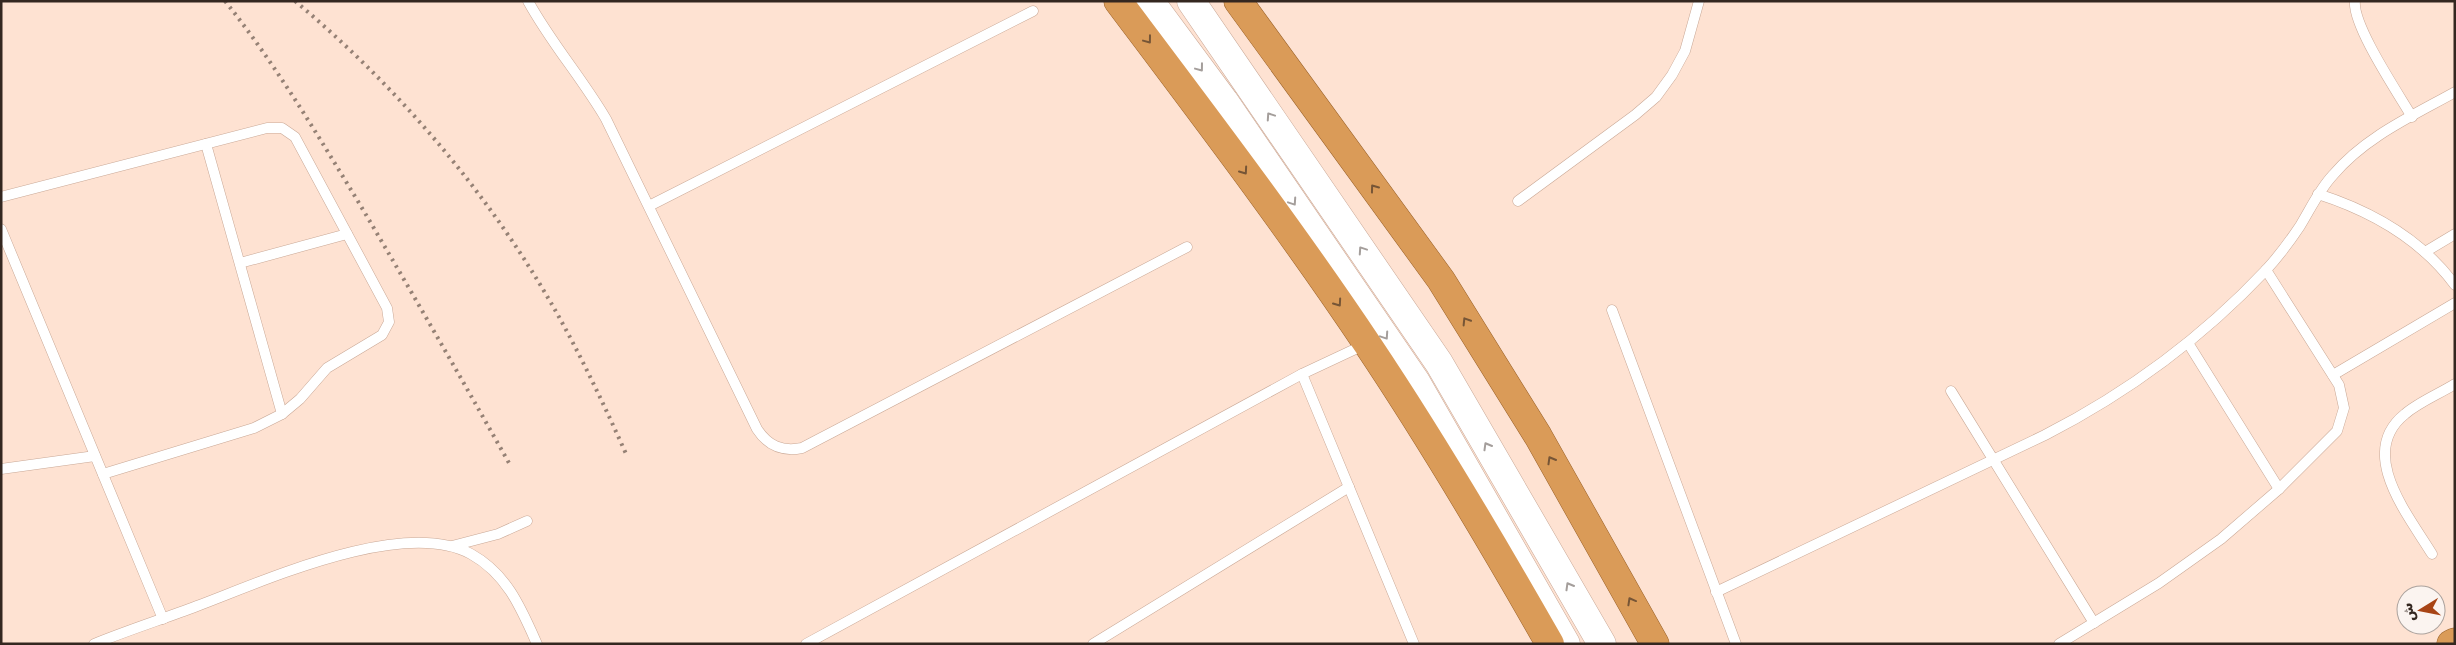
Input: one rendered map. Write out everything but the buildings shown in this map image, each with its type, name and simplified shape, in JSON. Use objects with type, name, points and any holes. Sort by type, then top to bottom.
[{"type":"highway","points":[[1118,1],[1222,140],[1367,344],[1465,497],[1550,644]]},
{"type":"highway","points":[[1238,1],[1441,280],[1538,436],[1655,644]]},
{"type":"highway","points":[[2451,644],[2455,642]]},
{"type":"main road","points":[[1150,1],[1224,101],[1416,382],[1566,644]]},
{"type":"main road","points":[[1191,1],[1439,363],[1602,644]]},
{"type":"lane","points":[[528,1],[550,38],[594,98],[649,206],[757,429],[771,444],[791,450],[806,445],[1186,247]]},
{"type":"lane","points":[[1518,201],[1635,115],[1656,97],[1672,75],[1685,51],[1699,1]]},
{"type":"lane","points":[[2355,1],[2354,8],[2360,26],[2412,117]]},
{"type":"lane","points":[[649,206],[1033,11]]},
{"type":"lane","points":[[1716,592],[1993,458],[2045,435],[2095,408],[2143,378],[2188,343],[2266,270],[2291,240],[2318,194],[2333,175],[2368,142],[2455,92]]},
{"type":"lane","points":[[1,197],[274,127],[289,132],[295,137],[387,308],[389,322],[386,330],[376,340],[327,368],[300,399],[282,414],[254,428],[103,474]]},
{"type":"lane","points":[[206,144],[282,414]]},
{"type":"lane","points":[[2318,194],[2375,217],[2425,252],[2455,285]]},
{"type":"lane","points":[[1,229],[163,619]]},
{"type":"lane","points":[[240,263],[347,234]]},
{"type":"lane","points":[[2425,252],[2455,234]]},
{"type":"lane","points":[[2058,644],[2190,562],[2279,490],[2337,431],[2342,420],[2343,396],[2332,375],[2266,270]]},
{"type":"lane","points":[[2332,375],[2455,303]]},
{"type":"lane","points":[[1612,310],[1736,644]]},
{"type":"lane","points":[[2188,343],[2279,490]]},
{"type":"lane","points":[[806,644],[1302,374],[1367,344]]},
{"type":"lane","points":[[1302,374],[1414,644]]},
{"type":"lane","points":[[2432,554],[2389,482],[2384,464],[2385,446],[2392,428],[2404,414],[2455,384]]},
{"type":"lane","points":[[1951,391],[2094,623]]},
{"type":"lane","points":[[1,470],[95,456]]},
{"type":"lane","points":[[1093,644],[1349,487]]},
{"type":"lane","points":[[451,546],[482,539],[528,521]]},
{"type":"lane","points":[[94,644],[291,570],[333,557],[398,545],[434,543],[451,546],[469,553],[500,576],[521,607],[537,644]]},
{"type":"lane","points":[[814,644],[824,634]]},
{"type":"railway","points":[[225,1],[262,50],[328,151],[509,463]]},
{"type":"railway","points":[[295,1],[334,35],[407,108],[474,187],[533,273],[559,317],[627,456]]}]
